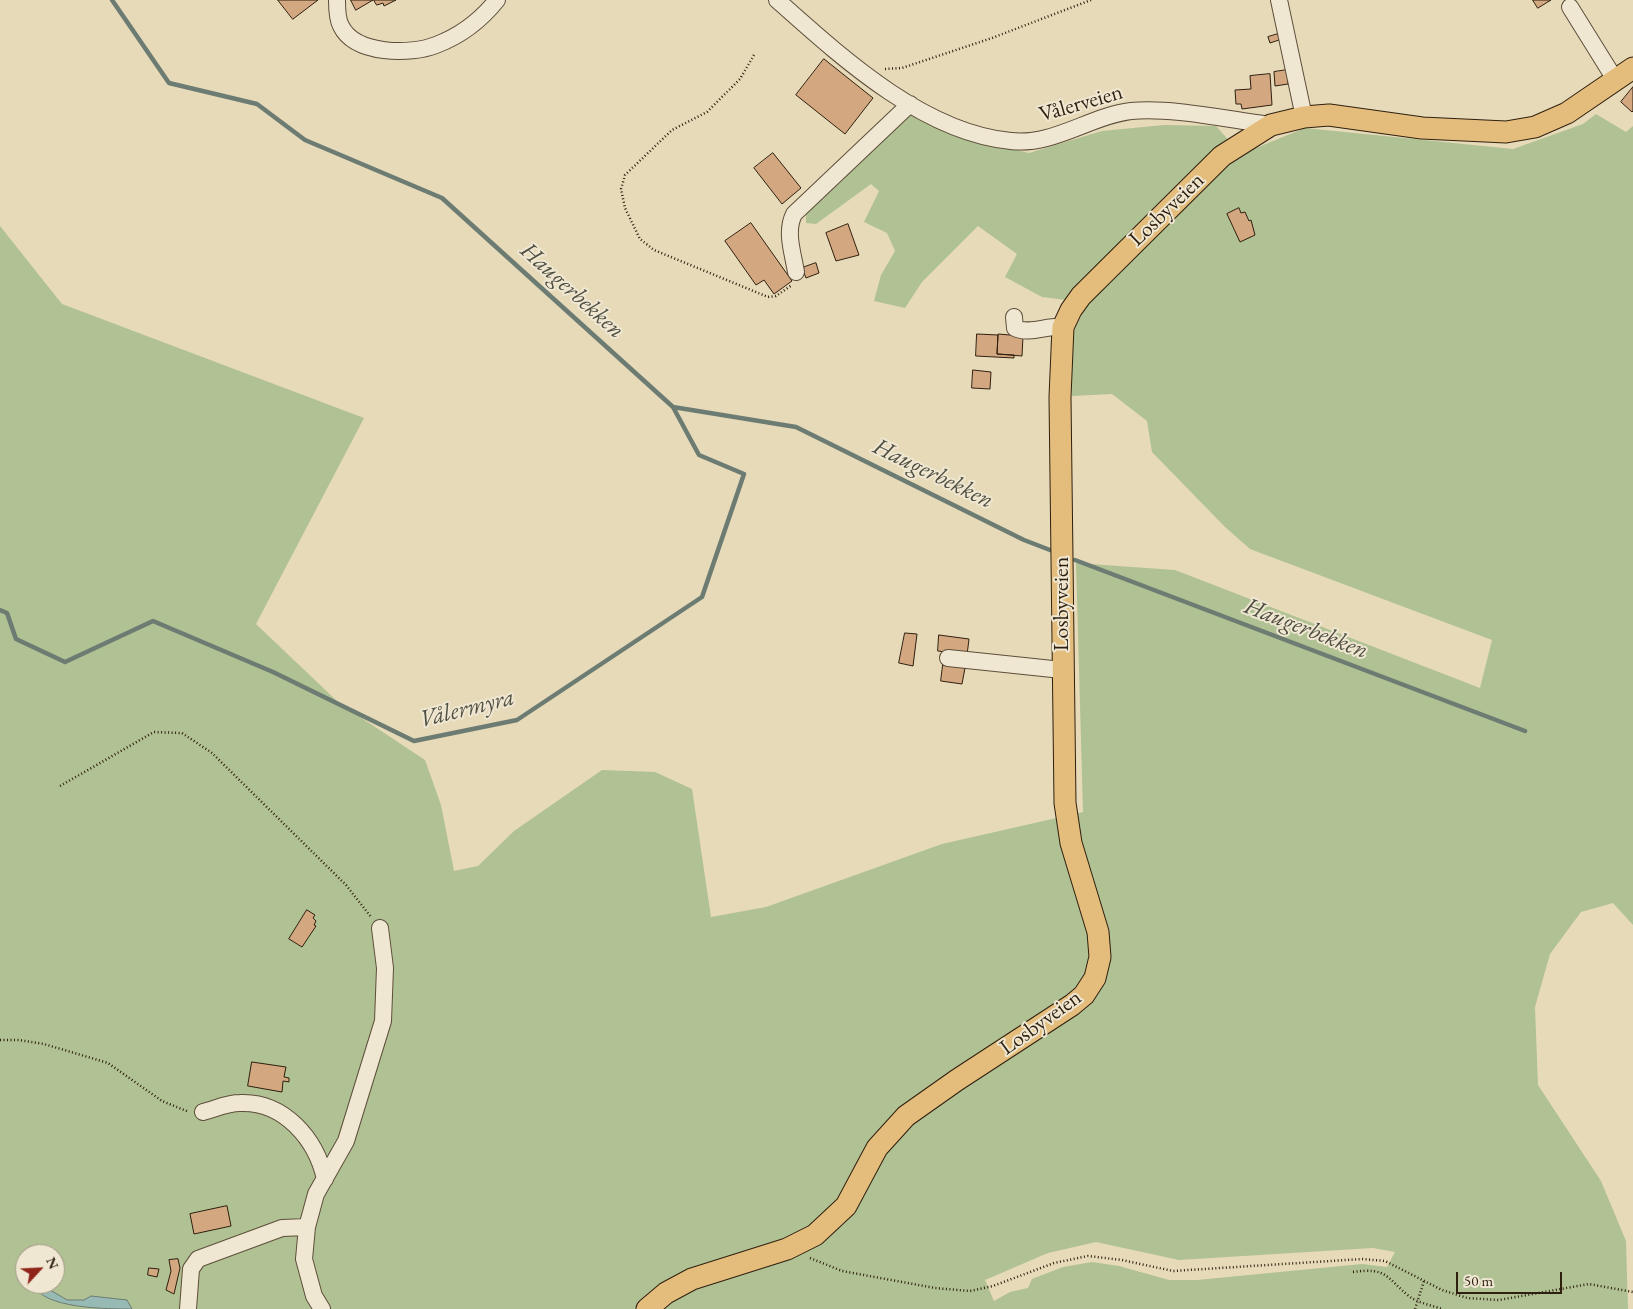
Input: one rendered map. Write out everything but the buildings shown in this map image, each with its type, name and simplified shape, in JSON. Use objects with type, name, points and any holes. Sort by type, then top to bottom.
[{"type":"main road","name":"Losbyveien","points":[[647,1309],[666,1293],[692,1279],[787,1249],[815,1235],[846,1206],[877,1148],[906,1116],[957,1080],[1072,1005],[1084,996],[1094,978],[1100,958],[1098,932],[1071,843],[1065,803],[1060,397],[1063,327],[1071,310],[1101,275],[1222,156],[1271,125],[1304,117],[1329,115],[1422,128],[1506,132],[1535,127],[1567,114],[1633,68]]},
{"type":"street","points":[[337,0],[341,26],[348,35],[371,47],[402,52],[435,46],[457,35],[478,20],[497,0]]},
{"type":"street","name":"Vålerveien","points":[[777,0],[860,72],[910,104],[982,136],[1011,142],[1034,141],[1098,119],[1145,110],[1271,125]]},
{"type":"street","points":[[1279,0],[1304,117]]},
{"type":"street","points":[[1570,7],[1616,81]]},
{"type":"street","points":[[796,272],[789,234],[794,214],[910,104]]},
{"type":"street","points":[[1014,317],[1015,328],[1018,330],[1038,330],[1054,326],[1063,327]]},
{"type":"street","points":[[948,658],[1062,670]]},
{"type":"street","points":[[322,1309],[314,1296],[304,1259],[307,1227],[316,1194],[346,1141],[383,1021],[385,968],[380,928]]},
{"type":"street","points":[[203,1112],[240,1103],[254,1104],[276,1111],[290,1120],[309,1140],[322,1167],[325,1178]]},
{"type":"street","points":[[188,1309],[191,1269],[198,1259],[282,1228],[307,1227]]},
{"type":"path","points":[[860,72],[902,68],[992,38],[1091,0]]},
{"type":"path","points":[[754,56],[740,79],[707,112],[672,130],[625,175],[621,189],[625,208],[640,239],[654,250],[770,297],[784,292],[792,285],[796,272]]},
{"type":"path","points":[[60,786],[154,732],[182,733],[212,754],[346,885],[380,928]]},
{"type":"path","points":[[0,1040],[19,1040],[44,1044],[99,1060],[124,1072],[162,1101],[190,1112],[203,1112]]},
{"type":"path","points":[[787,1249],[842,1271],[935,1288],[970,1291],[993,1286],[1054,1263],[1088,1256],[1122,1260],[1173,1271],[1362,1260],[1385,1261],[1442,1290],[1467,1298],[1499,1300],[1589,1284],[1633,1292]]},
{"type":"path","points":[[1353,1272],[1371,1269],[1384,1273],[1417,1300],[1443,1309]]},
{"type":"path","points":[[1415,1309],[1424,1281]]},
{"type":"green space","points":[[907,111],[965,137],[1029,153],[1102,131],[1164,125],[1216,126],[1241,154],[1305,128],[1513,149],[1583,124],[1596,114],[1626,132],[1633,126],[1633,925],[1613,903],[1581,912],[1550,954],[1535,1007],[1538,1085],[1601,1181],[1626,1241],[1628,1309],[0,1309],[0,226],[62,304],[364,418],[256,624],[339,703],[425,760],[441,805],[454,871],[478,866],[514,831],[602,770],[655,772],[692,789],[711,917],[766,907],[942,844],[1083,812],[1076,563],[1175,570],[1480,688],[1492,640],[1250,549],[1225,527],[1152,452],[1147,421],[1112,394],[1072,396],[1071,337],[1086,306],[1066,300],[1042,297],[1005,277],[1017,254],[978,226],[922,282],[905,308],[874,301],[881,275],[895,251],[887,233],[864,222],[879,191],[871,184],[816,224],[806,223],[806,202]],"holes":[[[1096,1242],[1179,1260],[1373,1248],[1395,1252],[1387,1267],[1362,1264],[1197,1280],[1169,1280],[1119,1266],[1092,1262],[1063,1267],[1032,1279],[1028,1288],[1010,1292],[994,1301],[985,1280],[1048,1253]]]},
{"type":"water","points":[[42,1294],[57,1294],[67,1300],[84,1300],[91,1296],[127,1300],[132,1309],[92,1308],[62,1303]]},
{"type":"waterway","name":"Haugerbekken","points":[[112,0],[169,83],[257,104],[305,140],[442,198],[673,407],[796,427],[1024,540],[1050,550]]},
{"type":"waterway","name":"Vålermyra","points":[[0,610],[7,613],[16,639],[65,662],[153,621],[273,672],[414,741],[517,720],[702,597],[744,474],[699,455],[673,407]]},
{"type":"waterway","name":"Haugerbekken","points":[[1075,560],[1525,731]]}]
